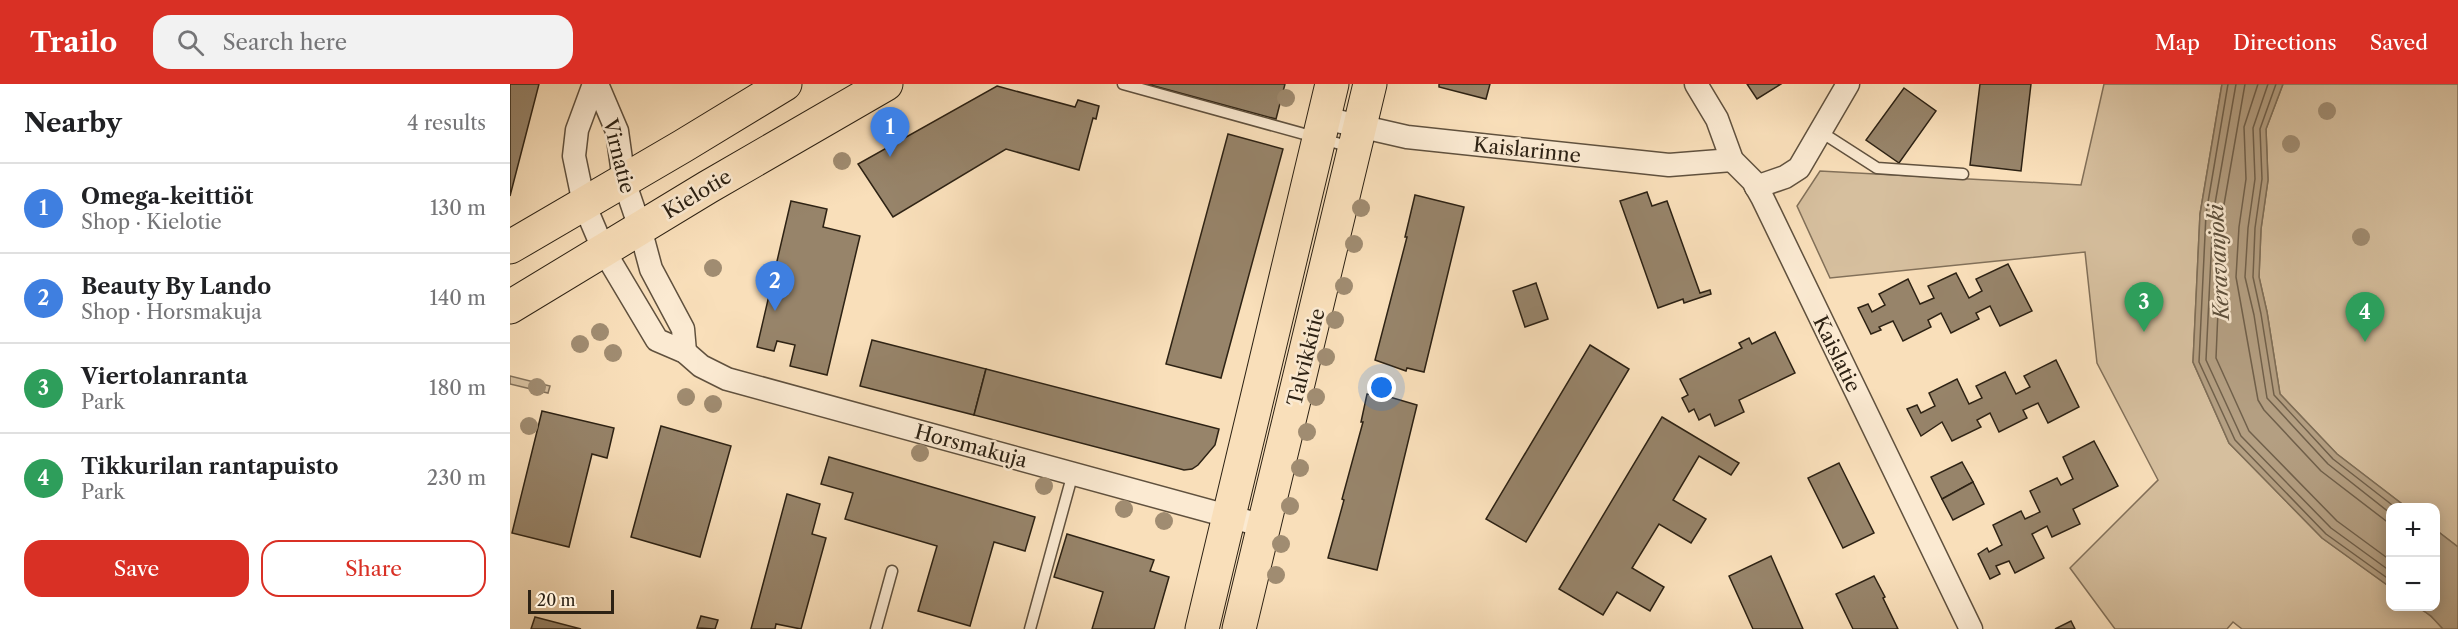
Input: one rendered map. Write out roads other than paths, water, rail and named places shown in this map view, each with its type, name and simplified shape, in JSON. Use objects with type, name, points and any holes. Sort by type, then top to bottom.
[{"type":"main road","points":[[510,247],[785,84]]},
{"type":"main road","name":"Kielotie","points":[[510,307],[886,84]]},
{"type":"main road","name":"Talvikkitie","points":[[1202,629],[1332,84]]},
{"type":"main road","name":"Talvikkitie","points":[[1239,629],[1370,84]]},
{"type":"street","name":"Virnatie","points":[[596,84],[616,131],[624,181],[640,228]]},
{"type":"street","name":"Virnatie","points":[[596,84],[577,130],[574,156],[584,204],[604,250]]},
{"type":"street","name":"Kaislatie","points":[[1696,84],[1717,119],[1732,160],[1756,187],[1971,629]]},
{"type":"street","points":[[1756,187],[1785,177],[1799,168],[1848,84]]},
{"type":"street","name":"Kaislarinne","points":[[1322,128],[1358,138],[1407,137],[1669,165],[1732,160]]},
{"type":"street","points":[[640,228],[651,269],[683,329],[685,352]]},
{"type":"street","name":"Horsmakuja","points":[[604,250],[657,340],[685,352],[701,366],[727,379],[1264,526]]},
{"type":"lane","points":[[1123,84],[1322,128]]},
{"type":"lane","points":[[1821,132],[1877,168],[1963,174]]},
{"type":"lane","points":[[1030,629],[1073,473]]},
{"type":"lane","points":[[876,629],[892,571]]},
{"type":"water","name":"Keravanjoki","points":[[2222,84],[2283,84],[2266,129],[2268,180],[2261,229],[2259,277],[2280,394],[2337,454],[2401,503],[2386,503],[2386,584],[2322,538],[2229,443],[2193,362],[2200,214]]},
{"type":"water","points":[[2440,533],[2458,547],[2458,629],[2443,629],[2424,611],[2440,611]]},
{"type":"place","name":"Omega-keittiöt","points":[[890,157]]},
{"type":"place","name":"Beauty By Lando","points":[[775,311]]},
{"type":"place","name":"Viertolanranta","points":[[2144,332]]},
{"type":"place","name":"Tikkurilan rantapuisto","points":[[2365,342]]}]
